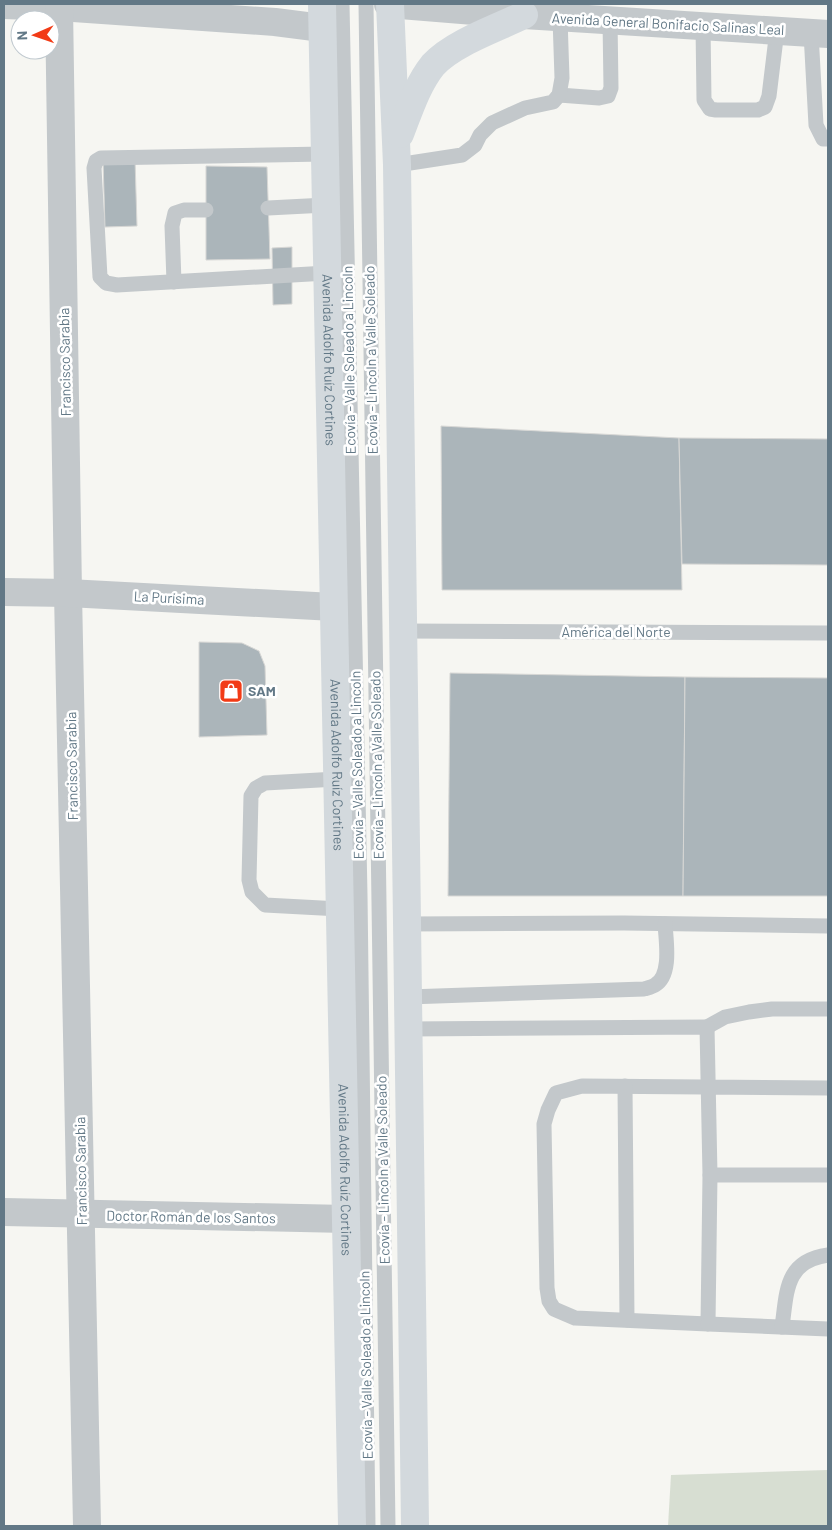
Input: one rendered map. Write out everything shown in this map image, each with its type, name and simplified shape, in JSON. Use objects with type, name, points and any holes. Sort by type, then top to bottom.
[{"type":"main road","points":[[390,4],[396,155],[404,631],[415,1526]]},
{"type":"main road","name":"Avenida Adolfo Ruíz Cortines","points":[[322,16],[352,1526]]},
{"type":"main road","points":[[396,155],[418,90],[434,65],[458,46],[524,16]]},
{"type":"street","name":"Avenida General Bonifacio Salinas Leal","points":[[390,4],[524,16],[820,33]]},
{"type":"street","points":[[4,5],[275,22],[322,16]]},
{"type":"street","name":"Francisco Sarabia","points":[[59,7],[68,593],[87,1526]]},
{"type":"street","name":"La Purísima","points":[[4,592],[68,593],[334,606]]},
{"type":"street","name":"Doctor Román de los Santos","points":[[4,1212],[347,1219]]},
{"type":"lane","name":"Ecovía - Valle Soleado a Lincoln","points":[[342,4],[360,895],[368,1526]]},
{"type":"lane","name":"Ecovía - Lincoln a Valle Soleado","points":[[366,4],[388,1526]]},
{"type":"lane","points":[[396,155],[462,155],[475,145],[480,135],[492,123],[525,108],[553,102],[559,95],[562,78],[560,18]]},
{"type":"lane","points":[[559,95],[599,98],[608,96],[610,88],[610,20]]},
{"type":"lane","points":[[703,26],[704,100],[710,109],[716,110],[758,110],[765,107],[769,96],[777,30]]},
{"type":"lane","points":[[820,33],[816,125],[823,139],[828,139]]},
{"type":"lane","points":[[325,154],[101,158],[96,162],[94,168],[100,276],[106,283],[116,285],[327,273]]},
{"type":"lane","points":[[268,208],[326,205]]},
{"type":"lane","points":[[174,282],[172,226],[175,213],[184,210],[206,210]]},
{"type":"lane","name":"América del Norte","points":[[404,631],[828,633]]},
{"type":"lane","points":[[338,779],[265,783],[256,788],[250,796],[249,880],[252,892],[265,905],[340,909]]},
{"type":"lane","points":[[407,924],[828,926]]},
{"type":"lane","points":[[408,997],[644,989],[656,985],[664,974],[667,958],[665,924]]},
{"type":"lane","points":[[408,1029],[707,1027],[725,1017],[749,1012],[772,1009],[828,1009]]},
{"type":"lane","points":[[707,1027],[710,1175],[708,1324]]},
{"type":"lane","points":[[828,1088],[582,1086],[556,1094],[544,1124],[547,1288],[549,1301],[554,1309],[575,1318],[828,1329]]},
{"type":"lane","points":[[625,1086],[627,1320]]},
{"type":"lane","points":[[710,1175],[828,1175]]},
{"type":"lane","points":[[782,1327],[788,1287],[797,1268],[814,1257],[828,1255]]},
{"type":"shaded area","points":[[828,1470],[828,1526],[668,1526],[671,1475]]},
{"type":"building","points":[[135,159],[137,226],[105,227],[103,160]]},
{"type":"building","points":[[206,166],[267,167],[270,259],[206,260]]},
{"type":"building","points":[[292,247],[292,304],[273,305],[272,248]]},
{"type":"building","points":[[441,426],[679,438],[682,590],[442,590]]},
{"type":"building","points":[[679,438],[828,439],[828,565],[682,564]]},
{"type":"building","points":[[199,642],[242,643],[259,651],[265,666],[267,735],[199,737]]},
{"type":"building","points":[[450,673],[685,677],[683,896],[448,896]]},
{"type":"building","points":[[685,677],[828,678],[828,896],[683,896]]},
{"type":"place","name":"SAM","points":[[231,691]]}]
